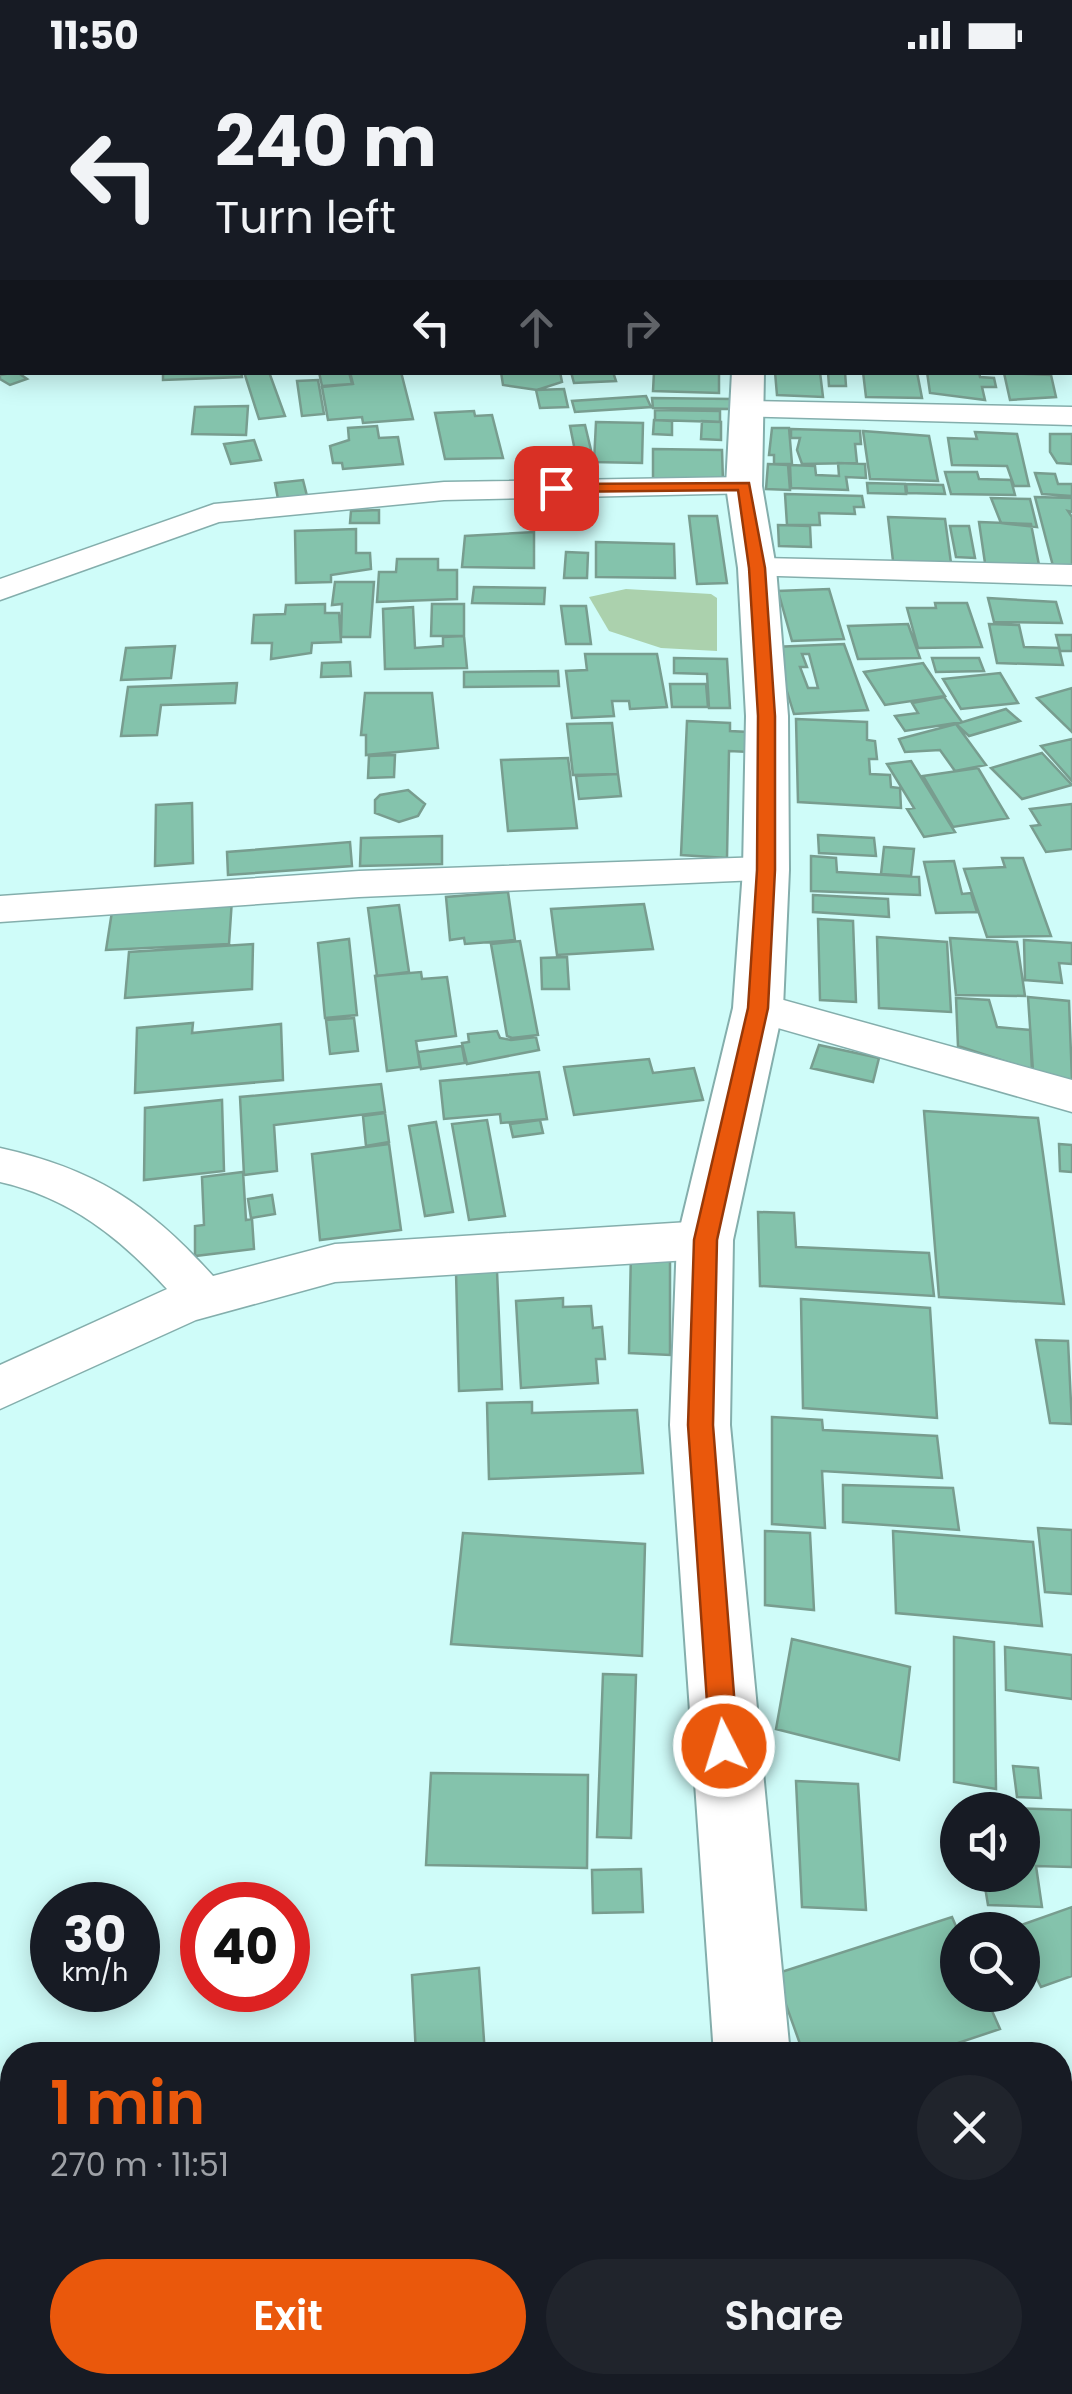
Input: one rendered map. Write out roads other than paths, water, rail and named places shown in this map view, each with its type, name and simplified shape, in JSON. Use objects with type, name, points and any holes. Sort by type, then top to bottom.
[{"type":"street","points":[[751,2042],[700,1425],[705,1240],[758,1008],[766,870],[767,716],[757,568],[744,486],[746,392],[1072,416]]},
{"type":"street","points":[[0,590],[214,512],[444,491],[744,486]]},
{"type":"street","points":[[757,568],[1072,576]]},
{"type":"street","points":[[0,908],[359,884],[766,870]]},
{"type":"street","points":[[758,1008],[1072,1096]]},
{"type":"street","points":[[0,1165],[46,1173],[117,1210],[204,1298]]},
{"type":"street","points":[[0,1388],[204,1298],[335,1263],[705,1240]]}]
